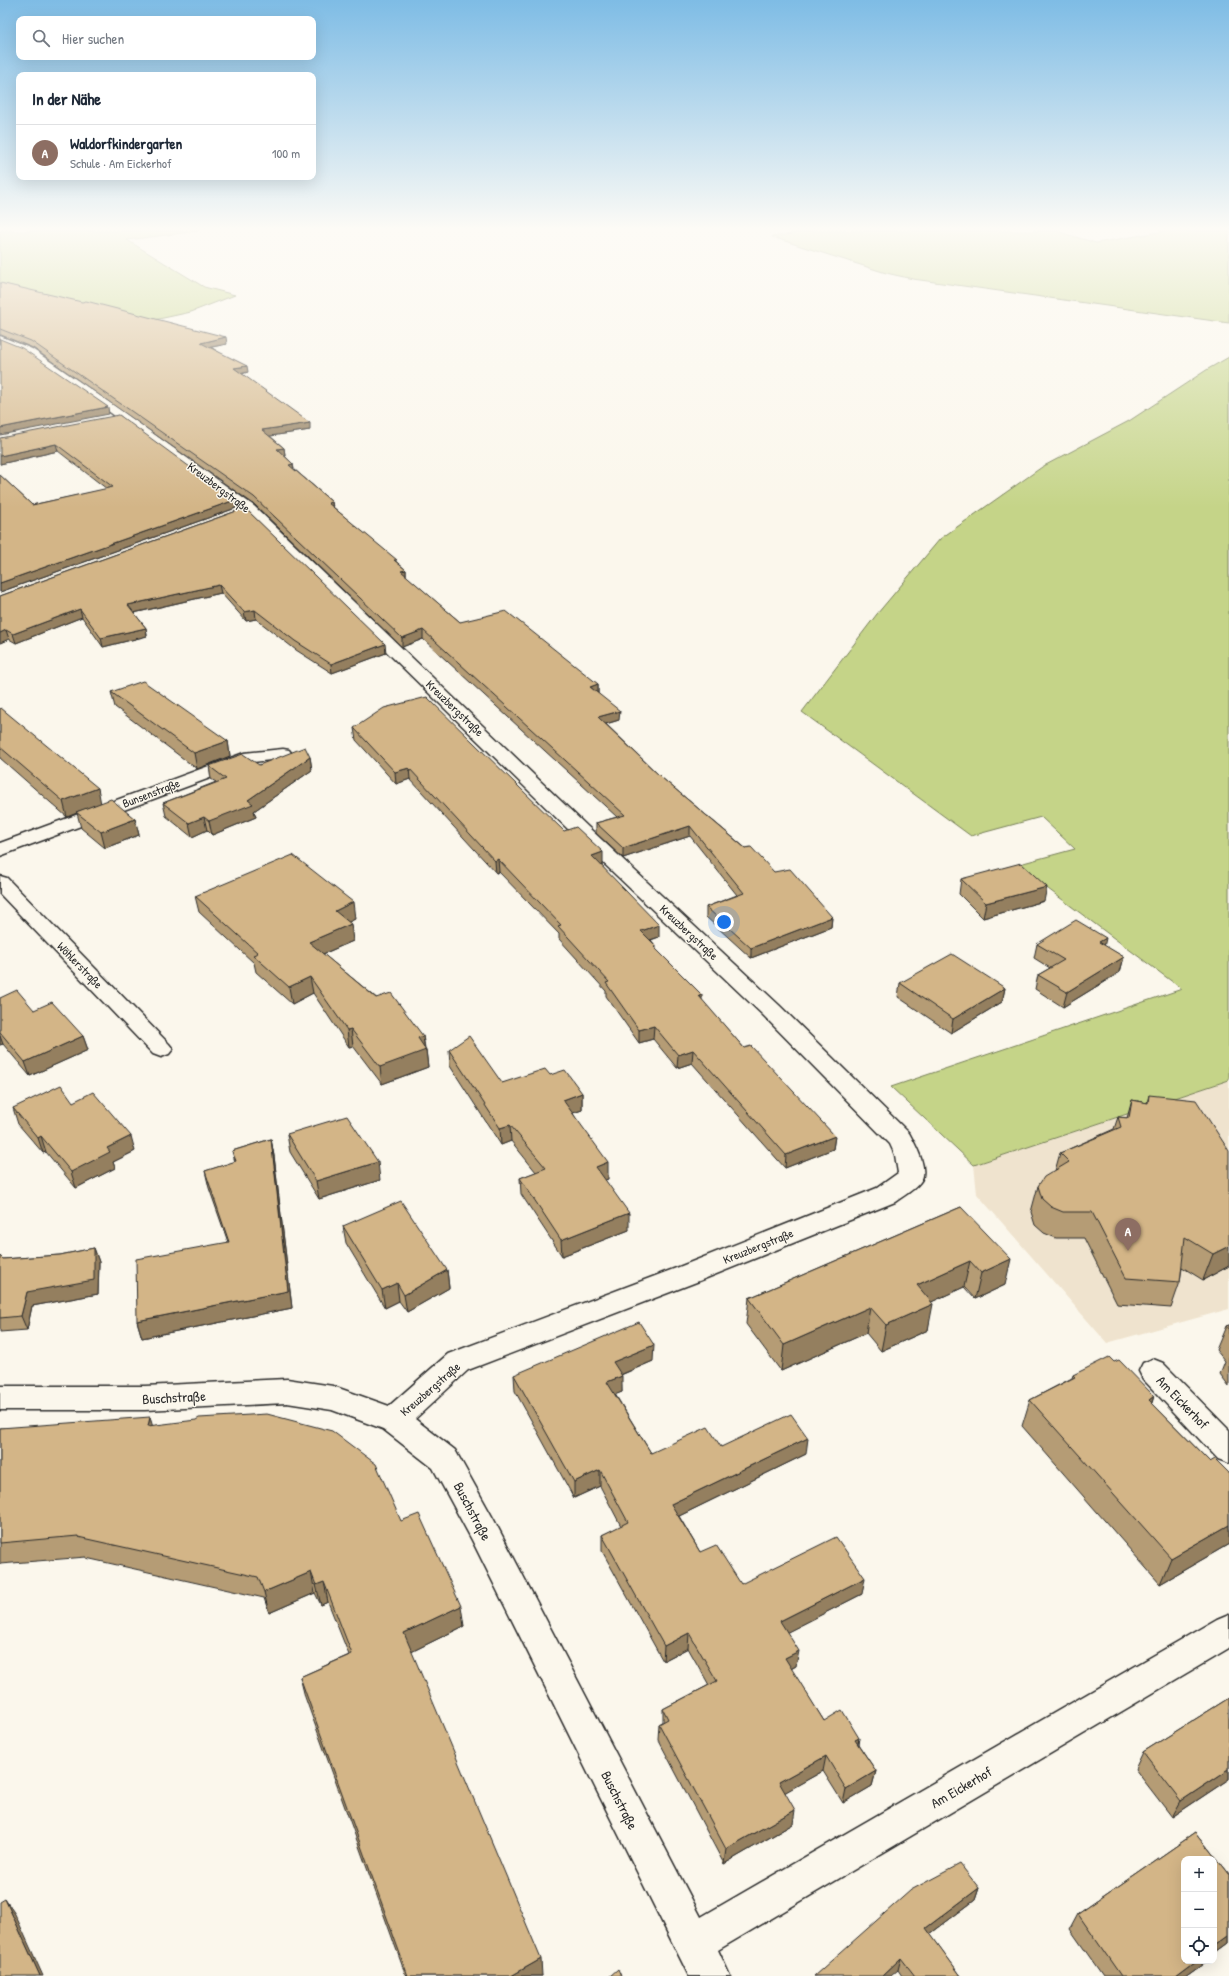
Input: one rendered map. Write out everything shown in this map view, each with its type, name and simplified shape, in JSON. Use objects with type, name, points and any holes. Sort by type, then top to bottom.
[{"type":"street","name":"Kreuzbergstraße","points":[[0,339],[28,351],[241,511],[771,1010],[900,1139],[908,1155],[911,1176],[886,1195],[689,1274],[458,1362],[394,1420]]},
{"type":"street","name":"Bunsenstraße","points":[[0,850],[250,757],[283,754]]},
{"type":"street","name":"Wöhlerstraße","points":[[0,882],[161,1049]]},
{"type":"street","name":"Am Eickerhof","points":[[1153,1371],[1229,1450]]},
{"type":"street","name":"Buschstraße","points":[[0,1398],[145,1398],[287,1391],[333,1398],[394,1420],[444,1459],[483,1530],[710,1976]]},
{"type":"street","name":"Am Eickerhof","points":[[693,1943],[1229,1630]]},
{"type":"shaded area","points":[[1229,1080],[1229,1309],[1107,1343],[977,1194],[974,1165]]},
{"type":"green space","points":[[1229,357],[1229,1080],[974,1165],[891,1087],[1182,989],[1016,865],[1075,849],[1041,817],[971,836],[802,712],[877,614],[940,539],[1042,467],[1129,421],[1208,369]]},
{"type":"building","points":[[0,323],[172,323],[226,337],[201,343],[247,366],[234,368],[310,423],[262,430],[284,448],[277,449],[293,464],[289,465],[332,502],[328,503],[397,560],[394,560],[406,570],[401,571],[460,622],[506,611],[598,684],[590,687],[620,711],[598,717],[662,778],[745,848],[751,847],[774,872],[790,869],[832,917],[751,948],[706,907],[744,893],[690,826],[623,848],[596,823],[625,815],[423,630],[402,638],[254,497],[31,341],[0,329]]},
{"type":"building","points":[[0,339],[22,348],[108,407],[0,428]]},
{"type":"building","points":[[119,415],[235,500],[0,583],[0,475],[32,505],[113,487],[56,444],[0,456],[0,438]]},
{"type":"building","points":[[245,508],[385,644],[331,664],[295,641],[255,610],[244,612],[219,585],[128,605],[146,628],[101,638],[80,609],[13,634],[6,630],[0,633],[0,596]]},
{"type":"building","points":[[143,681],[228,741],[194,753],[111,692]]},
{"type":"building","points":[[427,697],[564,831],[576,827],[603,852],[592,856],[659,925],[641,931],[656,946],[654,947],[702,995],[699,996],[744,1048],[751,1046],[835,1136],[786,1155],[693,1050],[678,1055],[654,1026],[639,1030],[606,983],[609,982],[558,926],[561,925],[498,859],[495,861],[409,768],[395,772],[354,728],[384,708]]},
{"type":"building","points":[[0,708],[98,788],[63,801],[0,747]]},
{"type":"building","points":[[305,747],[310,757],[248,800],[253,804],[209,821],[204,817],[189,823],[163,803],[226,779],[209,766],[243,754],[259,765]]},
{"type":"building","points":[[111,799],[135,819],[101,832],[76,812]]},
{"type":"building","points":[[293,855],[353,902],[335,911],[351,924],[309,942],[376,998],[391,993],[423,1036],[418,1038],[426,1050],[380,1067],[351,1029],[347,1030],[310,977],[289,987],[253,955],[258,953],[195,896]]},
{"type":"building","points":[[1021,863],[1047,887],[986,903],[961,879]]},
{"type":"building","points":[[1076,920],[1106,938],[1099,942],[1124,957],[1067,992],[1038,975],[1064,960],[1037,944]]},
{"type":"building","points":[[952,954],[1005,988],[953,1019],[900,983]]},
{"type":"building","points":[[17,990],[34,1010],[52,1002],[83,1036],[25,1062],[0,1032],[0,998]]},
{"type":"building","points":[[469,1036],[502,1083],[545,1069],[550,1075],[565,1070],[582,1093],[563,1100],[608,1162],[596,1167],[629,1213],[561,1240],[520,1178],[546,1168],[510,1125],[500,1128],[449,1050]]},
{"type":"building","points":[[61,1085],[73,1102],[93,1092],[131,1136],[107,1148],[110,1152],[71,1172],[41,1136],[38,1138],[13,1108]]},
{"type":"building","points":[[1149,1095],[1196,1100],[1229,1151],[1229,1246],[1213,1254],[1185,1237],[1180,1282],[1126,1278],[1092,1212],[1063,1212],[1051,1207],[1042,1199],[1038,1186],[1044,1177],[1069,1162],[1060,1153],[1121,1127],[1118,1117],[1129,1118],[1132,1100],[1148,1103]]},
{"type":"building","points":[[347,1116],[378,1162],[316,1181],[287,1134]]},
{"type":"building","points":[[271,1139],[288,1291],[137,1321],[136,1259],[229,1242],[205,1171],[236,1161],[232,1151]]},
{"type":"building","points":[[401,1201],[447,1270],[404,1295],[397,1283],[382,1290],[343,1226]]},
{"type":"building","points":[[961,1207],[1011,1259],[981,1273],[970,1261],[917,1285],[933,1304],[886,1325],[870,1307],[784,1345],[749,1298]]},
{"type":"building","points":[[94,1248],[94,1280],[27,1292],[21,1316],[0,1318],[0,1256],[3,1259],[60,1255]]},
{"type":"building","points":[[639,1322],[654,1345],[613,1362],[622,1376],[607,1382],[651,1453],[708,1427],[721,1447],[791,1414],[808,1438],[671,1504],[700,1552],[716,1545],[741,1584],[836,1537],[865,1578],[780,1621],[799,1651],[785,1658],[824,1721],[842,1710],[859,1738],[855,1740],[876,1771],[846,1789],[826,1756],[779,1782],[795,1810],[726,1849],[659,1724],[668,1719],[663,1709],[717,1681],[689,1633],[664,1646],[602,1535],[628,1522],[600,1470],[574,1482],[514,1375]]},
{"type":"building","points":[[1109,1357],[1114,1362],[1119,1360],[1154,1396],[1149,1400],[1210,1462],[1215,1459],[1229,1473],[1229,1525],[1171,1558],[1030,1400],[1075,1377],[1073,1375]]},
{"type":"building","points":[[267,1414],[332,1431],[376,1464],[401,1521],[419,1514],[461,1606],[404,1633],[541,1959],[511,1976],[408,1976],[300,1677],[352,1654],[324,1582],[316,1585],[311,1572],[264,1592],[258,1577],[78,1536],[0,1543],[0,1428],[150,1417],[148,1426],[196,1420],[199,1418]]},
{"type":"building","points":[[1229,1698],[1229,1769],[1181,1801],[1143,1752]]},
{"type":"building","points":[[1195,1833],[1213,1856],[1181,1856],[1181,1964],[1192,1964],[1176,1976],[1121,1976],[1078,1914]]},
{"type":"building","points":[[1217,1861],[1229,1876],[1229,1937],[1217,1946]]},
{"type":"building","points":[[960,1864],[979,1888],[926,1928],[961,1976],[915,1976],[901,1958],[882,1976],[814,1976],[911,1890]]},
{"type":"building","points":[[5,1899],[40,1976],[0,1976],[0,1902]]},
{"type":"building","points":[[618,1969],[621,1976],[610,1976]]},
{"type":"place","name":"Waldorfkindergarten","points":[[1128,1251]]}]
